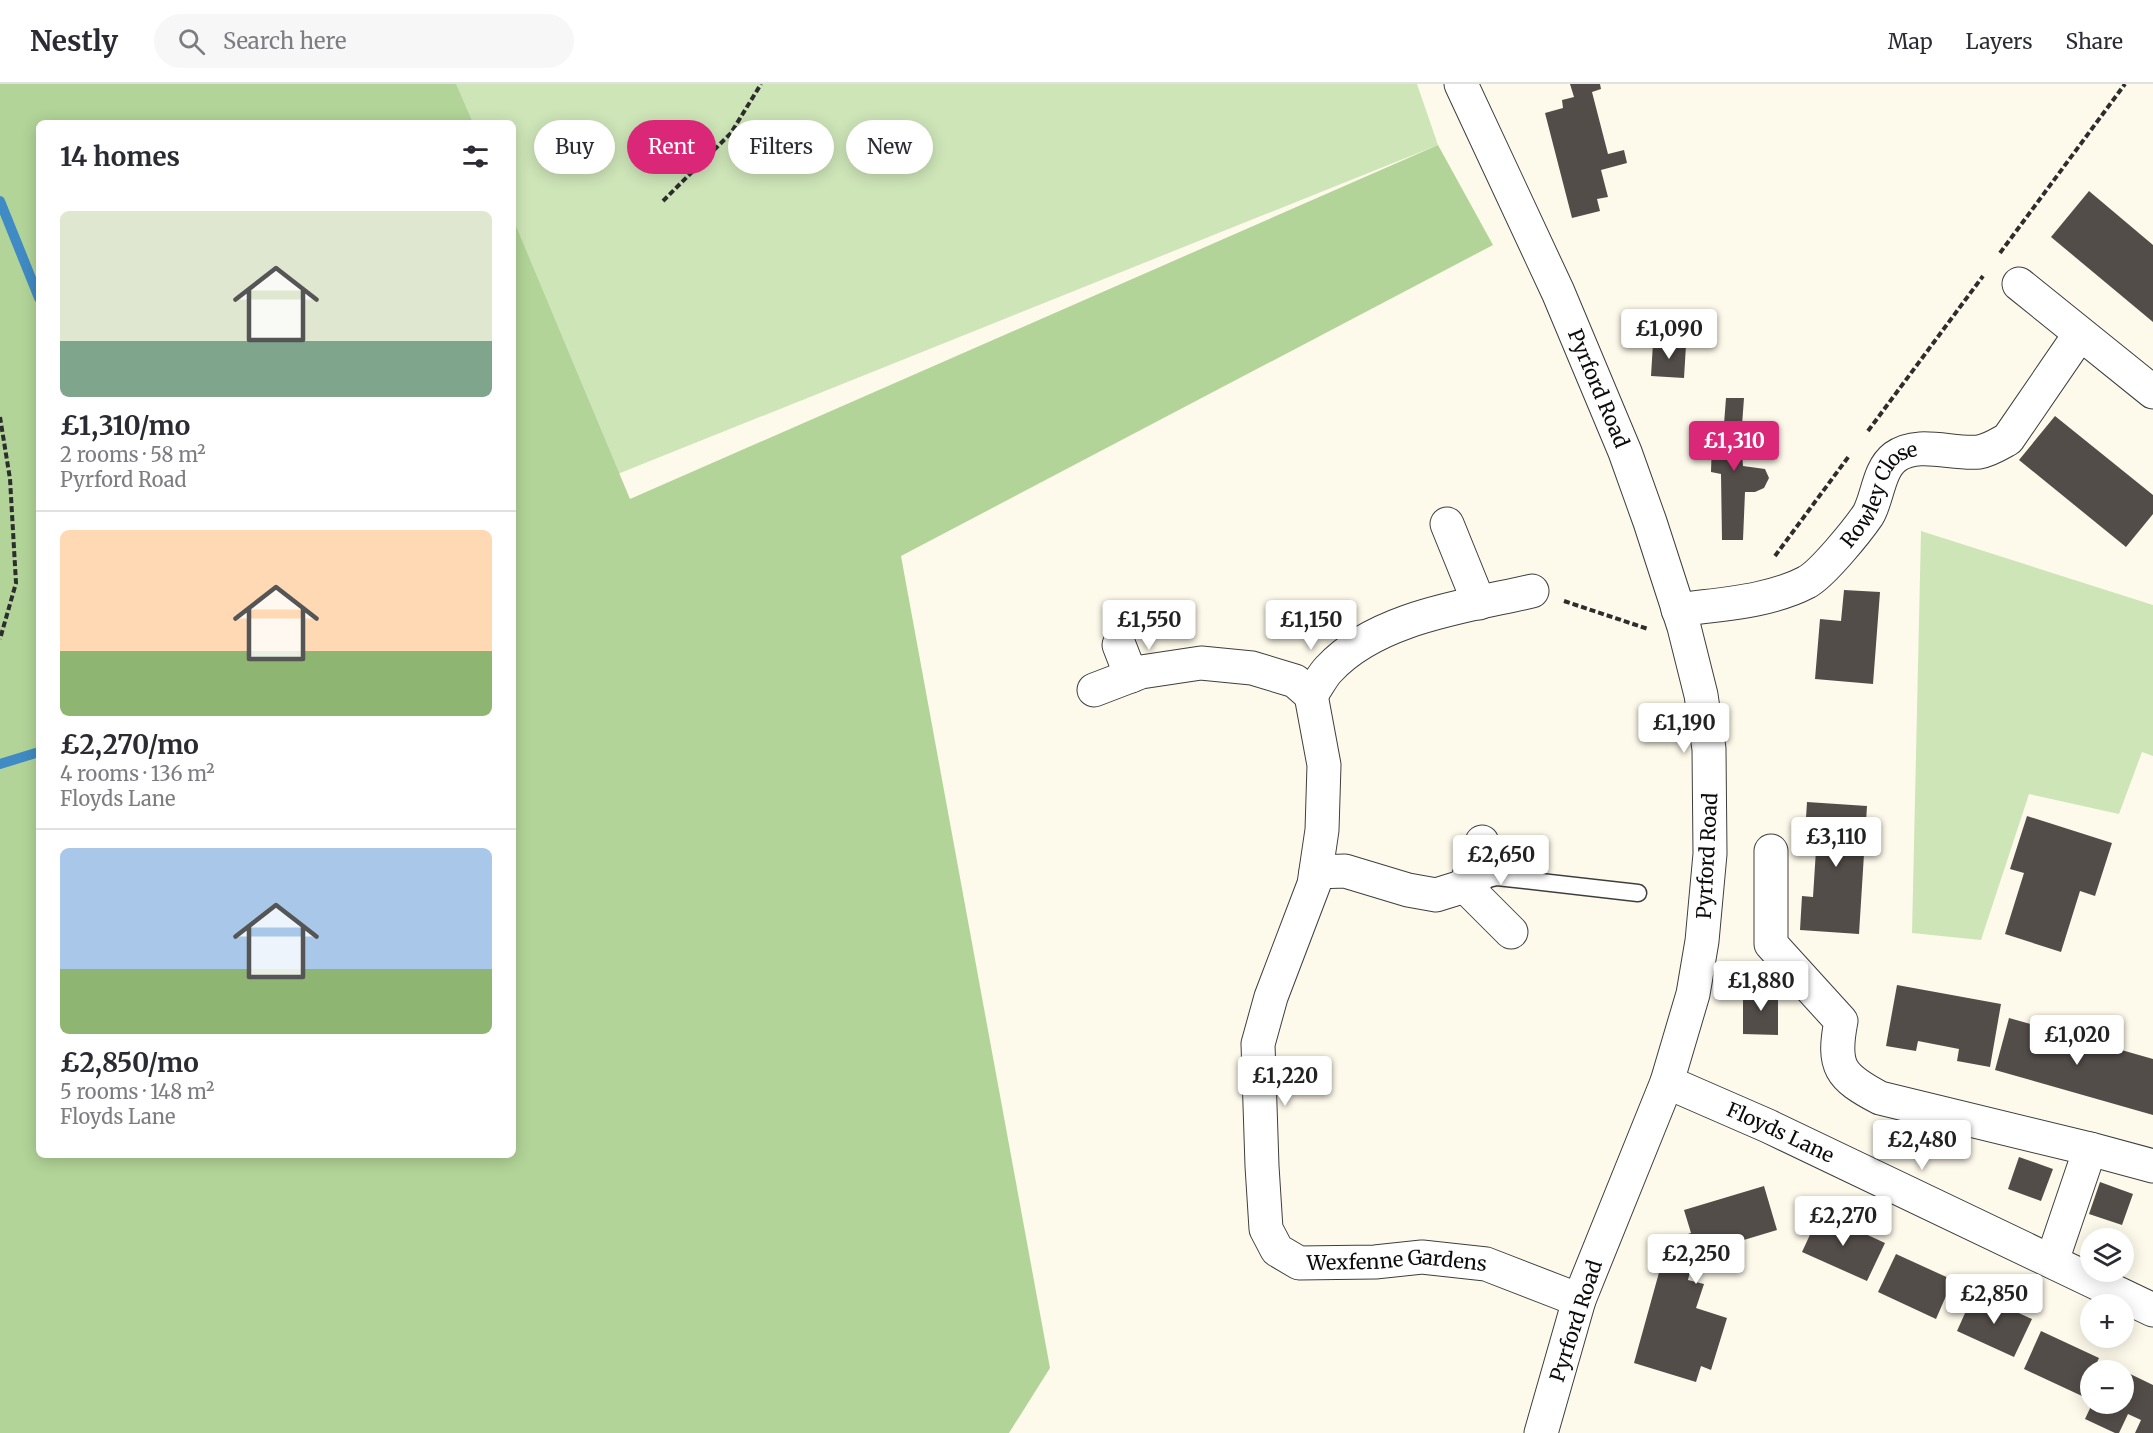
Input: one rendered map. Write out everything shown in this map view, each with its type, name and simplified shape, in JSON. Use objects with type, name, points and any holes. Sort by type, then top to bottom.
[{"type":"street","name":"Pyrford Road","points":[[1461,84],[1558,292],[1650,522],[1681,619],[1701,695],[1710,749],[1710,854],[1702,941],[1693,994],[1667,1082],[1579,1300],[1541,1433]]},
{"type":"street","points":[[2019,284],[2153,392]]},
{"type":"street","name":"Rowley Close","points":[[1681,619],[1742,600],[1784,592],[1809,581],[1826,565],[1869,513],[1886,469],[1895,457],[1914,450],[1933,448],[1981,452],[2008,439],[2080,334]]},
{"type":"street","points":[[1447,524],[1479,603]]},
{"type":"street","points":[[1094,690],[1141,672],[1201,663],[1252,668],[1295,681],[1311,695],[1329,669],[1365,639],[1408,621],[1532,591]]},
{"type":"street","points":[[1119,645],[1131,676]]},
{"type":"street","name":"Wexfenne Gardens","points":[[1311,695],[1324,765],[1322,831],[1316,872],[1307,903],[1271,997],[1258,1044],[1266,1228],[1277,1250],[1299,1263],[1375,1262],[1422,1257],[1485,1264],[1579,1300]]},
{"type":"street","points":[[1468,890],[1482,842]]},
{"type":"street","points":[[1771,851],[1771,944],[1841,1021],[1837,1045],[1838,1058],[1850,1080],[1880,1098],[2153,1166]]},
{"type":"street","points":[[1316,872],[1345,872],[1408,890],[1436,895],[1468,890]]},
{"type":"street","points":[[1468,890],[1511,932]]},
{"type":"street","name":"Floyds Lane","points":[[1667,1082],[1768,1126],[2153,1310]]},
{"type":"street","points":[[2052,1261],[2090,1149]]},
{"type":"lane","points":[[1468,890],[1488,879],[1497,877],[1638,892]]},
{"type":"path","points":[[663,201],[731,133],[761,84]]},
{"type":"path","points":[[1998,256],[2126,84]]},
{"type":"path","points":[[1863,438],[1984,275]]},
{"type":"path","points":[[0,417],[10,479],[16,583],[0,639]]},
{"type":"path","points":[[1742,600],[1856,447]]},
{"type":"path","points":[[1532,591],[1657,632],[1681,619]]},
{"type":"green space","points":[[0,84],[1417,84],[1438,145],[516,515],[516,120],[36,120],[36,659]]},
{"type":"green space","points":[[0,84],[456,84],[472,120],[36,120],[36,1158],[516,1158],[516,226],[630,499],[1438,145],[1493,245],[901,556],[1050,1368],[1009,1433],[0,1433]]},
{"type":"green space","points":[[1921,531],[2153,605],[2153,756],[2142,752],[2119,814],[2029,794],[1981,940],[1912,933]]},
{"type":"building","points":[[1570,84],[1600,84],[1601,89],[1592,92],[1608,154],[1624,150],[1627,163],[1601,170],[1608,197],[1597,199],[1600,211],[1572,218],[1545,113],[1563,108],[1562,100],[1574,97]]},
{"type":"building","points":[[2089,191],[2153,245],[2153,322],[2051,237]]},
{"type":"building","points":[[1653,343],[1686,345],[1684,378],[1651,376]]},
{"type":"building","points":[[1726,398],[1744,398],[1741,439],[1743,466],[1765,469],[1769,478],[1764,488],[1755,492],[1745,492],[1743,540],[1722,540],[1721,474],[1711,472],[1712,438],[1723,437]]},
{"type":"building","points":[[2055,416],[2153,495],[2153,514],[2126,547],[2019,460]]},
{"type":"building","points":[[1844,590],[1880,592],[1873,684],[1815,679],[1820,619],[1841,621]]},
{"type":"building","points":[[1807,802],[1867,806],[1859,934],[1800,930],[1802,896],[1813,897],[1817,834],[1805,833]]},
{"type":"building","points":[[2027,816],[2112,843],[2095,896],[2080,891],[2061,952],[2005,934],[2024,873],[2010,869]]},
{"type":"building","points":[[1897,985],[2001,1004],[1990,1067],[1957,1061],[1959,1049],[1918,1041],[1916,1051],[1886,1046]]},
{"type":"building","points":[[1743,989],[1778,989],[1778,1035],[1743,1034]]},
{"type":"building","points":[[2009,1018],[2153,1059],[2153,1115],[1995,1070]]},
{"type":"building","points":[[2019,1157],[2053,1169],[2041,1201],[2008,1189]]},
{"type":"building","points":[[2100,1182],[2133,1194],[2122,1225],[2089,1214]]},
{"type":"building","points":[[1764,1186],[1777,1230],[1694,1255],[1688,1280],[1704,1284],[1696,1308],[1727,1318],[1711,1370],[1701,1366],[1696,1382],[1634,1363],[1668,1240],[1691,1233],[1684,1210]]},
{"type":"building","points":[[1820,1213],[1885,1243],[1867,1281],[1802,1252]]},
{"type":"building","points":[[1896,1254],[1953,1280],[1936,1319],[1878,1292]]},
{"type":"building","points":[[1974,1293],[2032,1319],[2014,1357],[1957,1331]]},
{"type":"building","points":[[2041,1331],[2099,1358],[2098,1360],[2080,1360],[2080,1395],[2024,1369]]},
{"type":"building","points":[[2134,1376],[2153,1385],[2153,1433],[2135,1433],[2141,1420],[2128,1414],[2134,1414]]},
{"type":"building","points":[[2087,1414],[2128,1414],[2119,1433],[2085,1419]]},
{"type":"waterway","points":[[0,201],[36,291]]},
{"type":"waterway","points":[[0,764],[36,753]]}]
